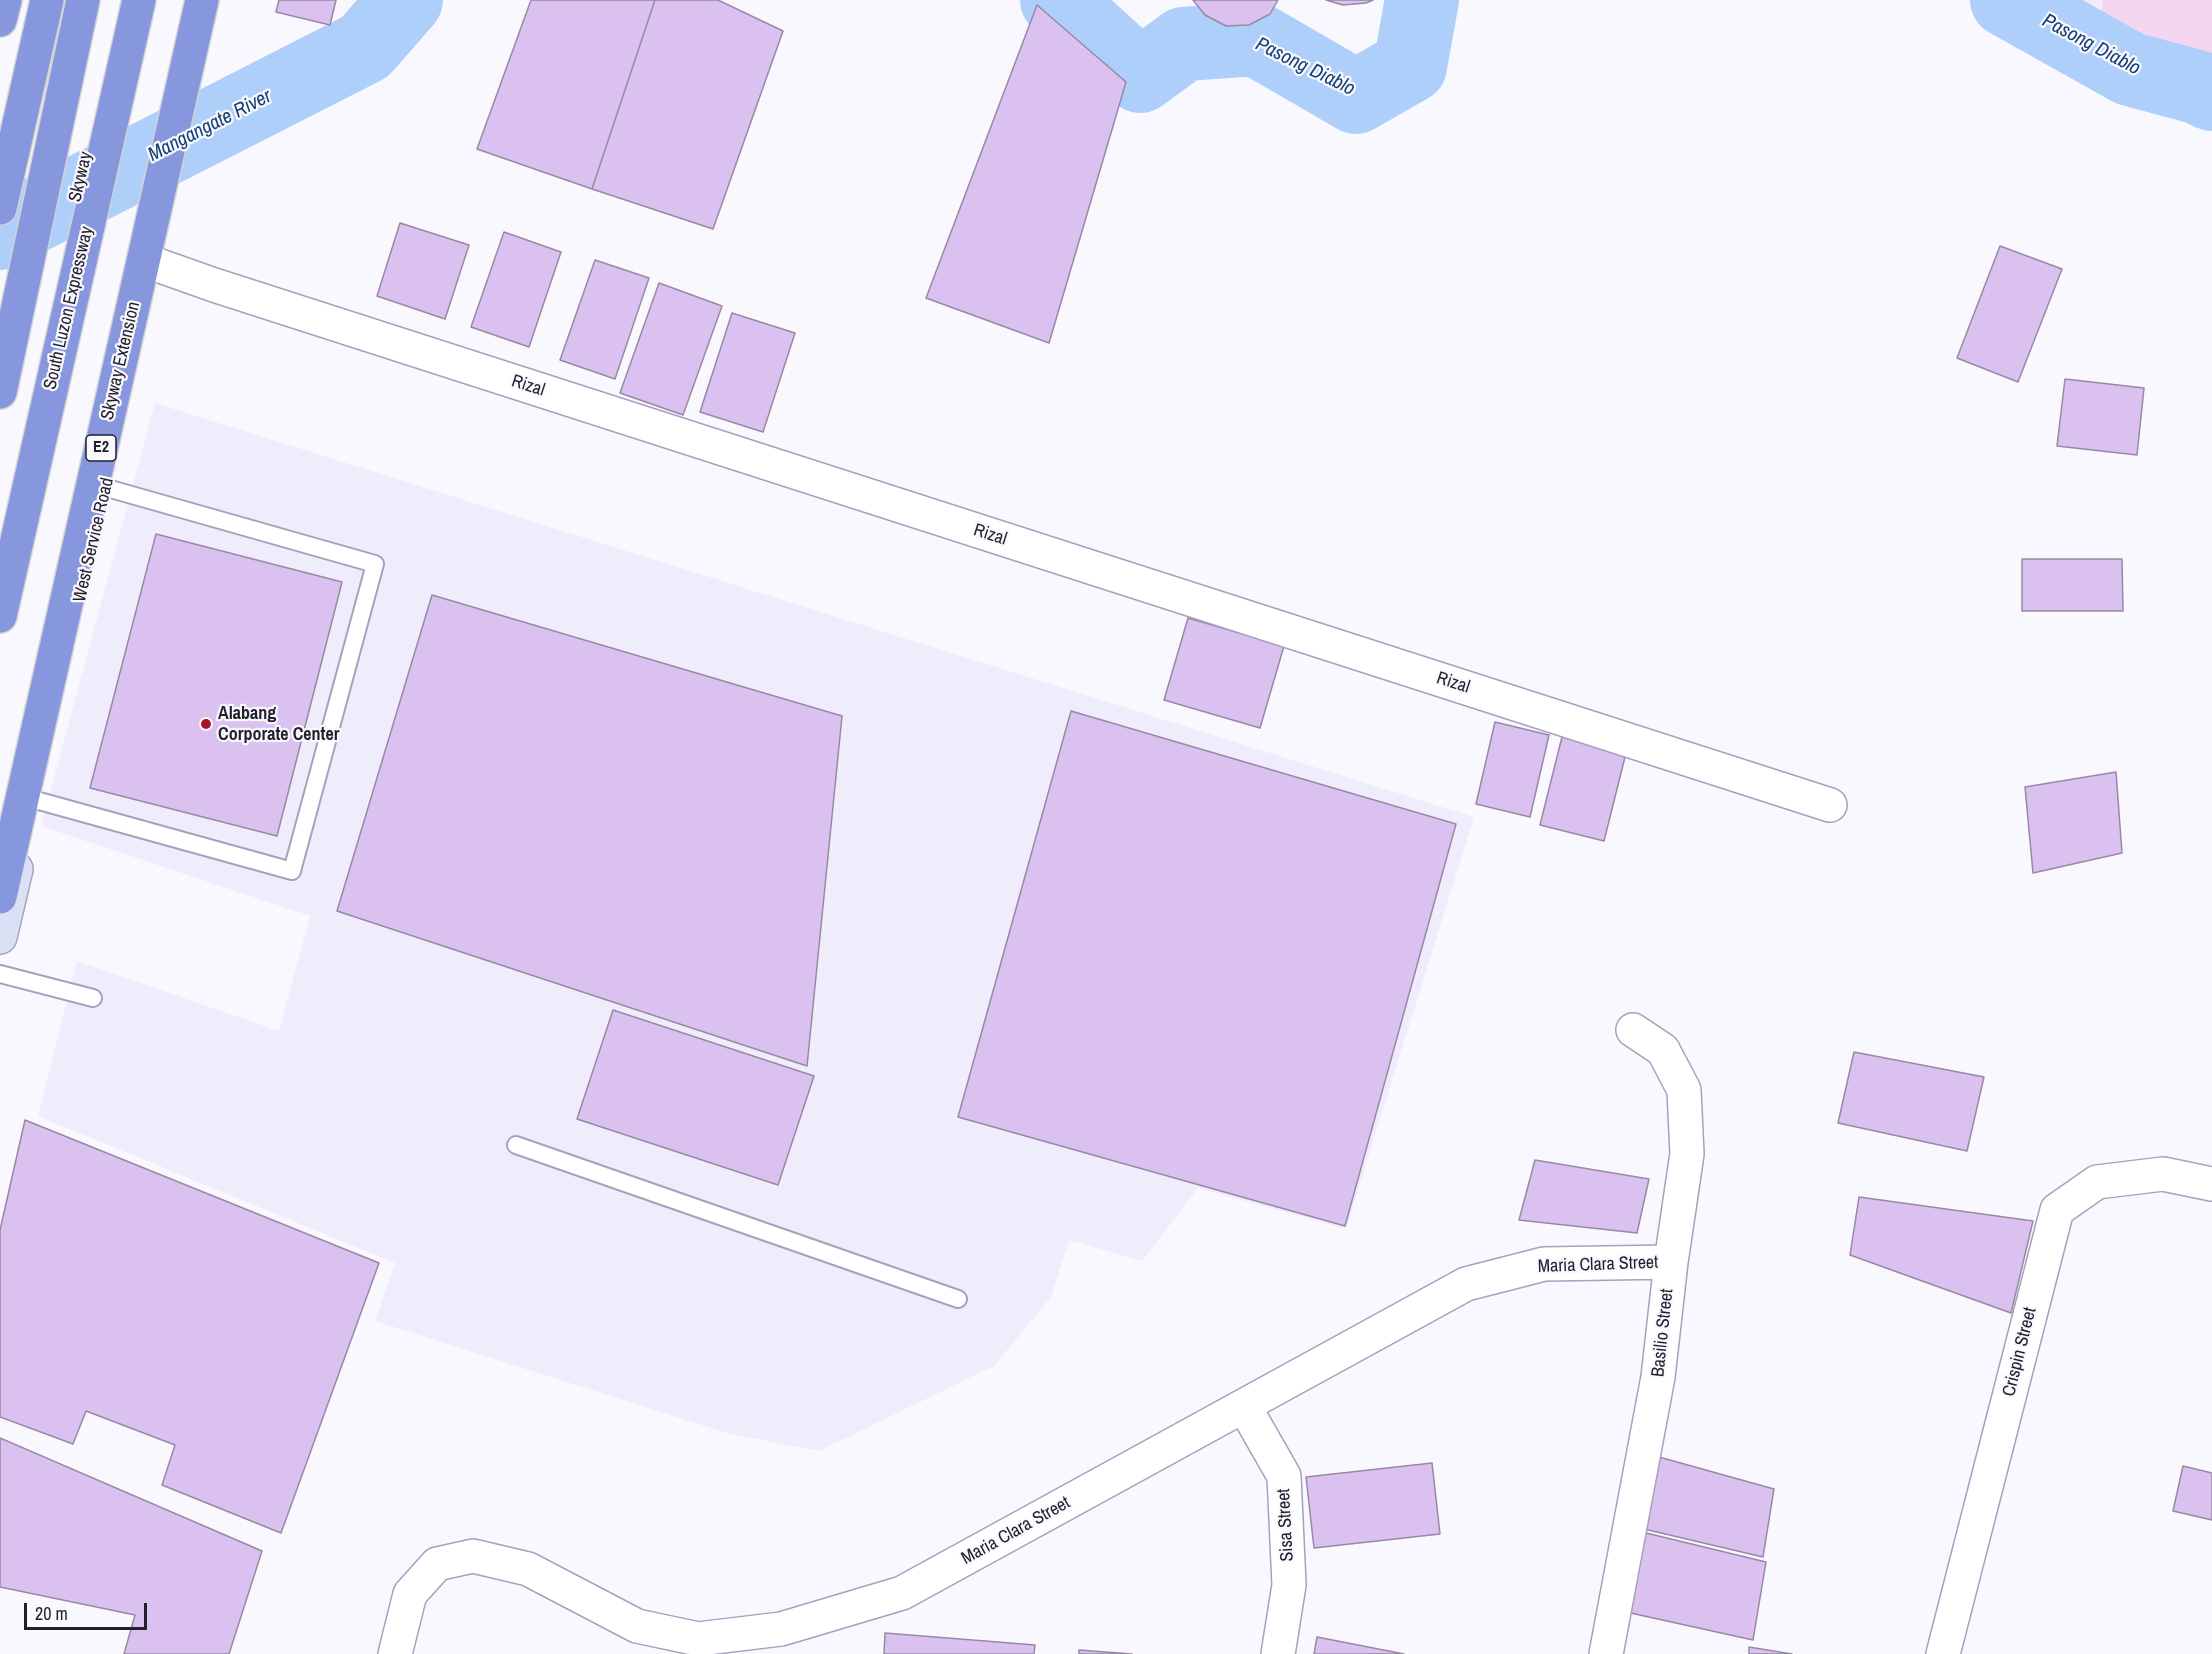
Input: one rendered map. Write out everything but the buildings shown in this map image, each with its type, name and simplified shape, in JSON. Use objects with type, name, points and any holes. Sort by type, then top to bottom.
[{"type":"highway","points":[[0,20],[4,0]]},
{"type":"highway","points":[[0,208],[46,0]]},
{"type":"highway","name":"Skyway","points":[[0,392],[83,0]]},
{"type":"highway","name":"Skyway","points":[[0,530],[123,0]]},
{"type":"highway","name":"South Luzon Expressway","points":[[0,616],[139,0]]},
{"type":"highway","name":"Skyway Extension","points":[[0,897],[203,16]]},
{"type":"main road","name":"West Service Road","points":[[0,937],[107,488],[203,16],[213,0]]},
{"type":"street","name":"Rizal","points":[[152,263],[214,285],[1830,805]]},
{"type":"street","name":"Basilio Street","points":[[1606,1654],[1658,1377],[1671,1262],[1687,1154],[1684,1090],[1664,1050],[1633,1030]]},
{"type":"street","name":"Crispin Street","points":[[1942,1654],[2057,1210],[2097,1182],[2163,1174],[2212,1184]]},
{"type":"street","name":"Maria Clara Street","points":[[395,1654],[410,1594],[437,1564],[472,1556],[528,1569],[637,1626],[698,1639],[782,1629],[902,1593],[1466,1284],[1544,1264],[1671,1262]]},
{"type":"street","name":"Sisa Street","points":[[1244,1406],[1284,1476],[1289,1585],[1278,1654]]},
{"type":"lane","points":[[32,799],[292,871],[375,564],[107,488]]},
{"type":"lane","points":[[0,974],[93,998]]},
{"type":"lane","points":[[516,1145],[958,1299]]},
{"type":"shaded area","points":[[2043,0],[2103,0],[2098,35]]},
{"type":"shaded area","points":[[2103,0],[2212,0],[2212,78],[2098,35]]},
{"type":"shaded area","points":[[155,403],[1474,817],[1346,1229],[1198,1188],[1142,1261],[1069,1240],[1051,1297],[994,1366],[819,1451],[727,1433],[375,1321],[395,1263],[38,1116],[77,961],[279,1031],[310,916],[41,826]]},
{"type":"waterway","name":"Mangangate River","points":[[0,233],[365,47],[406,0]]},
{"type":"waterway","name":"Pasong Diablo","points":[[1057,0],[1140,76],[1184,44],[1256,39],[1356,97],[1410,66],[1422,0]]},
{"type":"waterway","name":"Pasong Diablo","points":[[2007,0],[2130,69],[2197,87],[2212,94]]},
{"type":"place","name":"Alabang Corporate Center","points":[[206,724]]}]
